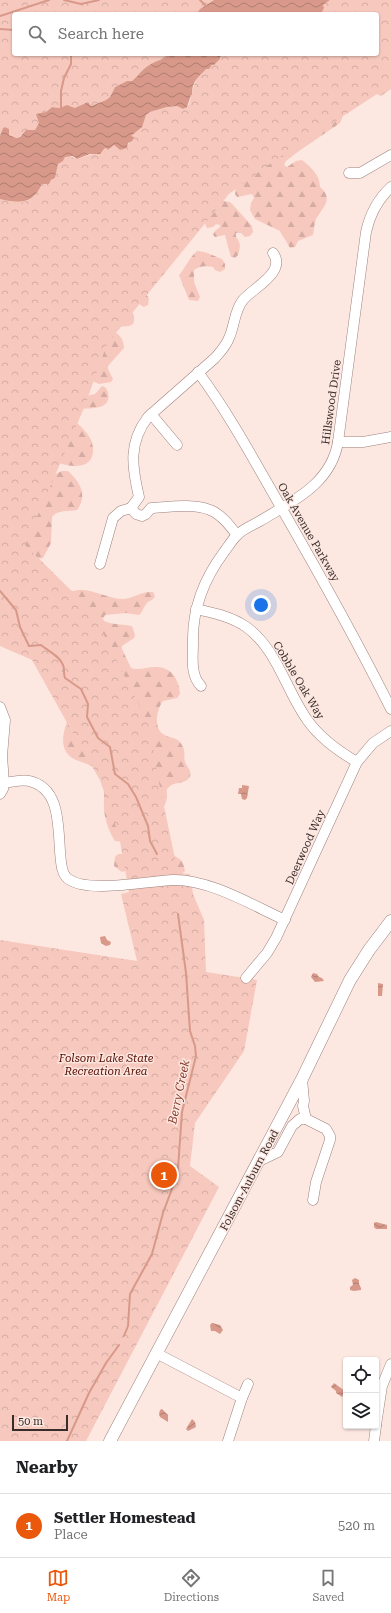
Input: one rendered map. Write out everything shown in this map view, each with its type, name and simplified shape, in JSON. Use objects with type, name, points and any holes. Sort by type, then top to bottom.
[{"type":"main road","name":"Folsom-Auburn Road","points":[[110,1441],[302,1079],[350,980],[369,950],[391,921]]},
{"type":"street","points":[[349,173],[360,173],[391,155]]},
{"type":"street","name":"Hillswood Drive","points":[[201,686],[195,679],[193,672],[193,639],[196,609],[203,585],[210,572],[237,535],[281,508],[320,480],[332,462],[338,442],[366,232],[372,211],[391,186]]},
{"type":"street","points":[[100,564],[113,518],[121,511],[131,508],[139,497],[132,465],[132,455],[142,424],[151,414],[215,358],[225,346],[230,337],[237,310],[244,299],[273,274],[276,264],[273,253]]},
{"type":"street","name":"Oak Avenue Parkway","points":[[198,372],[230,418],[323,580],[391,709]]},
{"type":"street","points":[[151,414],[177,445]]},
{"type":"street","points":[[338,442],[363,442],[391,437]]},
{"type":"street","points":[[139,497],[150,503],[151,508]]},
{"type":"street","points":[[131,508],[136,514],[142,516],[151,508],[189,507],[210,510],[228,524],[237,535]]},
{"type":"street","name":"Cobble Oak Way","points":[[196,609],[223,615],[253,632],[268,650],[301,710],[315,730],[338,751],[356,762]]},
{"type":"street","points":[[0,707],[5,720],[2,756],[4,783],[0,794]]},
{"type":"street","name":"Deerwood Way","points":[[246,978],[267,953],[284,920],[356,762],[373,743],[391,731]]},
{"type":"street","points":[[4,783],[28,780],[37,783],[48,792],[55,805],[62,868],[64,875],[70,880],[100,886],[170,880],[191,881],[211,887],[284,920]]},
{"type":"street","points":[[302,1079],[303,1106],[306,1119]]},
{"type":"street","points":[[259,1161],[278,1152],[296,1121],[300,1119],[306,1119],[326,1129],[330,1136],[316,1182],[313,1200]]},
{"type":"street","points":[[156,1353],[242,1398]]},
{"type":"street","points":[[379,1406],[382,1386],[391,1364]]},
{"type":"street","points":[[228,1441],[248,1384]]},
{"type":"street","points":[[374,1441],[376,1429]]},
{"type":"green space","points":[[0,0],[214,0],[198,12],[12,12],[12,56],[166,56],[151,64],[132,81],[127,81],[115,87],[110,97],[106,100],[91,106],[88,102],[75,108],[70,106],[60,108],[52,107],[38,118],[39,124],[35,130],[26,130],[19,137],[15,138],[9,135],[9,129],[5,127],[3,128],[0,136]]},
{"type":"green space","name":"Folsom Lake State Recreation Area","points":[[330,0],[391,0],[391,89],[381,96],[377,94],[271,163],[229,194],[107,344],[84,408],[25,545],[92,611],[150,727],[157,773],[178,873],[190,874],[193,894],[204,920],[206,972],[257,980],[244,1051],[195,1123],[190,1166],[219,1187],[86,1441],[0,1441],[0,940],[137,961],[121,894],[129,892],[119,836],[100,780],[32,660],[0,646],[0,199],[20,202],[30,199],[38,191],[42,184],[49,184],[51,180],[55,178],[58,164],[63,161],[65,157],[69,156],[77,159],[103,151],[105,148],[114,145],[120,150],[127,148],[131,136],[140,128],[146,115],[150,112],[177,106],[183,109],[189,105],[196,80],[199,75],[203,70],[214,65],[222,56],[379,56],[379,12],[322,12],[324,8],[323,5]]},
{"type":"green space","points":[[345,111],[340,123],[299,151],[286,161],[284,165],[287,167],[296,161],[302,160],[312,168],[317,175],[320,187],[324,191],[327,199],[324,207],[316,219],[313,235],[298,241],[295,247],[290,248],[280,231],[255,219],[250,210],[251,203],[254,198],[252,194],[237,197],[235,194],[236,185]]},
{"type":"green space","points":[[219,200],[230,202],[252,226],[253,232],[250,236],[245,237],[241,233],[236,233],[240,247],[238,255],[235,258],[231,257],[225,235],[215,237],[213,235],[220,225],[216,224],[213,227],[207,228],[203,218]]},
{"type":"green space","points":[[197,251],[222,259],[225,264],[225,269],[220,272],[215,270],[213,267],[208,266],[196,268],[194,270],[194,282],[200,297],[198,301],[189,300],[179,275]]},
{"type":"green space","points":[[131,258],[138,258],[141,263],[143,269],[138,278],[140,287],[149,298],[148,305],[144,307],[136,302],[128,302],[127,306],[134,316],[133,324],[129,326],[116,327],[109,319],[106,320],[109,328],[121,337],[124,348],[108,366],[113,379],[111,382],[99,384],[79,375],[76,377],[73,385],[77,398],[95,394],[102,386],[106,388],[108,393],[107,403],[100,407],[79,409],[75,421],[91,439],[93,448],[92,456],[85,464],[75,466],[58,463],[57,453],[51,451],[46,452],[28,465],[18,467],[16,460],[28,438],[23,422],[25,406],[31,401],[39,381],[42,381],[50,387],[54,386],[56,383],[54,373],[56,370],[65,365],[73,364],[75,361],[72,352],[67,351],[63,347],[68,331],[77,325],[87,325],[90,315],[105,302],[108,289],[113,287],[116,291],[116,301],[120,301],[122,293],[121,275]]},
{"type":"green space","points":[[62,471],[68,471],[79,484],[82,499],[77,510],[54,514],[52,517],[51,543],[43,558],[35,560],[70,592],[83,590],[122,599],[149,592],[153,592],[155,596],[148,602],[139,615],[126,613],[105,615],[103,619],[104,621],[111,623],[132,626],[135,635],[134,638],[122,646],[131,668],[137,669],[156,667],[166,669],[174,675],[178,684],[180,694],[177,698],[163,701],[159,708],[157,723],[163,734],[180,742],[184,751],[185,762],[190,772],[190,776],[186,781],[171,785],[168,788],[167,798],[162,810],[171,851],[181,860],[184,866],[185,871],[179,876],[131,869],[122,872],[114,866],[115,857],[118,854],[124,854],[124,842],[115,841],[108,826],[104,809],[103,780],[95,769],[90,765],[70,756],[64,747],[63,741],[65,728],[69,717],[0,519],[0,499]]},
{"type":"water","points":[[214,0],[330,0],[323,5],[324,8],[322,12],[198,12]]},
{"type":"water","points":[[166,56],[222,56],[214,65],[212,65],[209,69],[206,69],[196,79],[187,107],[183,109],[177,106],[167,107],[150,112],[146,115],[142,127],[131,136],[134,137],[132,141],[128,143],[127,148],[120,150],[114,145],[109,149],[105,148],[100,154],[90,154],[77,159],[73,156],[65,157],[63,161],[58,164],[55,178],[51,180],[49,184],[42,184],[38,191],[30,199],[14,202],[0,199],[0,136],[3,128],[5,127],[9,129],[9,135],[16,138],[20,137],[26,130],[35,130],[39,123],[36,114],[46,112],[52,107],[60,108],[67,105],[75,108],[88,102],[91,106],[106,100],[110,97],[115,87],[127,81],[132,81],[151,64]]},
{"type":"water","points":[[242,785],[249,786],[247,798],[245,800],[242,799],[241,794],[238,794],[239,788],[242,788]]},
{"type":"water","points":[[105,936],[107,940],[111,942],[110,945],[106,946],[101,943],[100,937]]},
{"type":"water","points":[[313,973],[317,974],[324,981],[315,982],[311,977]]},
{"type":"water","points":[[378,983],[383,984],[382,996],[378,996]]},
{"type":"water","points":[[376,1222],[387,1225],[387,1229],[376,1229],[374,1227],[374,1223]]},
{"type":"water","points":[[355,1278],[359,1280],[361,1290],[350,1290],[350,1287],[353,1285],[352,1280]]},
{"type":"water","points":[[212,1323],[220,1325],[223,1330],[220,1334],[215,1331],[211,1331],[210,1325]]},
{"type":"water","points":[[334,1383],[343,1390],[342,1397],[336,1393],[336,1391],[331,1387]]},
{"type":"water","points":[[162,1409],[168,1415],[168,1422],[160,1417],[160,1410]]},
{"type":"water","points":[[192,1419],[195,1422],[196,1427],[188,1431],[186,1429]]},
{"type":"waterway","points":[[12,12],[49,0]]},
{"type":"waterway","points":[[64,0],[81,4],[99,0]]},
{"type":"waterway","points":[[200,0],[206,6]]},
{"type":"waterway","points":[[0,16],[12,12]]},
{"type":"waterway","points":[[0,29],[12,30]]},
{"type":"waterway","points":[[61,111],[61,91],[64,78],[71,64],[71,56]]},
{"type":"waterway","points":[[0,591],[16,610],[20,627],[29,646],[41,645],[57,656],[63,665],[65,678],[81,689],[88,704],[87,717],[98,738],[110,747],[115,774],[128,784],[136,797],[148,826],[150,841],[157,854]]},
{"type":"waterway","name":"Berry Creek","points":[[124,1336],[128,1326],[130,1294],[152,1254],[163,1213],[176,1178],[182,1112],[196,1056],[195,1046],[190,1031],[186,973],[178,914]]},
{"type":"waterway","name":"Berry Creek","points":[[67,1441],[89,1393],[106,1363],[119,1345]]},
{"type":"place","name":"Settler Homestead","points":[[164,1175]]}]
